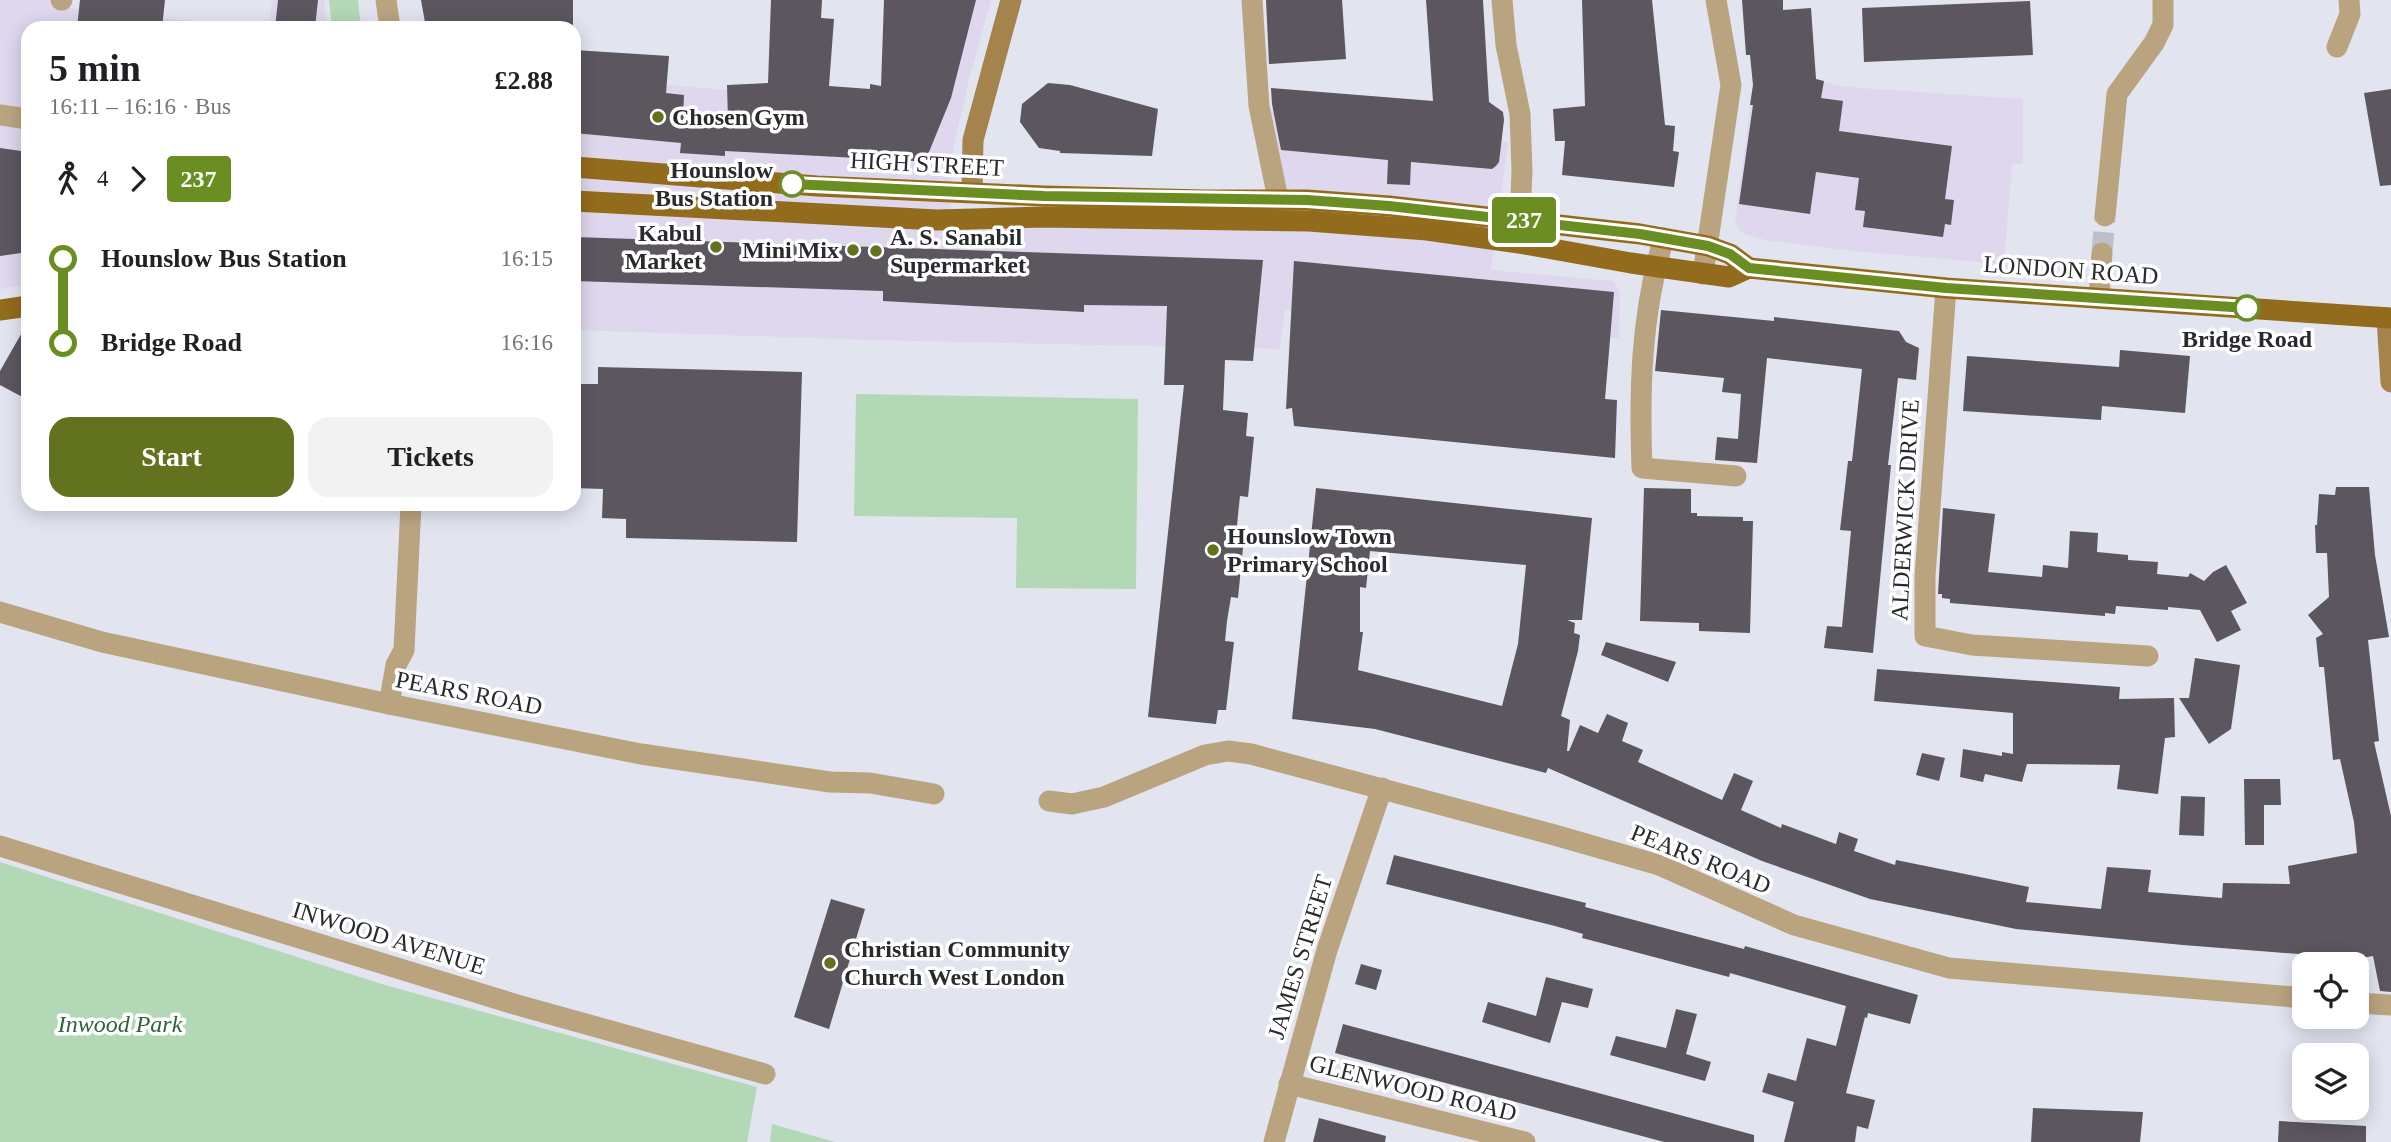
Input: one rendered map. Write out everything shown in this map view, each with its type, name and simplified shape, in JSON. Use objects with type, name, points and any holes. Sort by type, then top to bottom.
[{"type":"main road","name":"HIGH STREET","points":[[581,168],[817,186],[972,192],[1204,209],[1283,221]]},
{"type":"main road","points":[[972,192],[973,219]]},
{"type":"main road","name":"HIGH STREET","points":[[581,201],[937,220],[1204,209],[1278,199]]},
{"type":"main road","points":[[1278,199],[1283,221]]},
{"type":"main road","name":"LONDON ROAD","points":[[1278,199],[1389,206],[1609,229],[1708,246],[1730,254],[1749,268]]},
{"type":"main road","name":"LONDON ROAD","points":[[1283,221],[1385,226],[1519,243],[1728,277],[1749,268],[1946,288],[2389,318]]},
{"type":"main road","points":[[0,310],[21,307]]},
{"type":"street","points":[[386,0],[389,21]]},
{"type":"street","points":[[972,192],[973,140],[1011,0]]},
{"type":"street","points":[[1252,0],[1259,106],[1278,199]]},
{"type":"street","points":[[1502,0],[1506,45],[1520,114],[1519,243]]},
{"type":"street","points":[[1703,274],[1731,85],[1716,0]]},
{"type":"street","points":[[2105,216],[2117,94],[2154,43],[2163,25],[2163,0]]},
{"type":"street","points":[[2337,47],[2350,14],[2349,0]]},
{"type":"street","points":[[0,115],[21,117]]},
{"type":"street","points":[[1664,238],[1655,265],[1647,314],[1640,403],[1642,468],[1736,477]]},
{"type":"street","points":[[2099,298],[2102,253]]},
{"type":"street","name":"ALDERWICK DRIVE","points":[[1946,288],[1925,576],[1925,636],[1972,645],[2148,656]]},
{"type":"street","points":[[2389,318],[2391,382]]},
{"type":"street","points":[[389,704],[396,665],[404,650],[411,511]]},
{"type":"street","name":"PEARS ROAD","points":[[0,612],[102,642],[389,704],[641,754],[830,782],[870,783],[934,794]]},
{"type":"street","name":"PEARS ROAD","points":[[1049,801],[1072,804],[1104,797],[1186,761],[1228,751],[1251,754],[1659,865],[1794,925],[1949,968],[2292,997]]},
{"type":"street","name":"JAMES STREET","points":[[1274,1142],[1327,950],[1382,788]]},
{"type":"street","name":"INWOOD AVENUE","points":[[0,846],[501,1000],[765,1074]]},
{"type":"street","points":[[2369,1004],[2391,1005]]},
{"type":"street","name":"GLENWOOD ROAD","points":[[1289,1084],[1525,1142]]},
{"type":"shaded area","points":[[0,0],[50,0],[53,6],[190,21],[21,21],[21,286],[0,289]]},
{"type":"shaded area","points":[[272,0],[324,0],[326,21],[270,21]]},
{"type":"shaded area","points":[[935,0],[991,0],[952,155],[950,223],[1266,227],[1266,111],[1508,142],[1491,270],[1613,281],[1620,292],[1619,338],[1285,310],[1280,349],[581,330],[581,78],[905,105]]},
{"type":"shaded area","points":[[1751,66],[1846,87],[2023,99],[2023,164],[2012,164],[2004,264],[1862,252],[1765,240],[1742,233],[1735,223],[1753,85]]},
{"type":"green space","points":[[329,0],[358,0],[360,21],[331,21]]},
{"type":"green space","points":[[856,394],[1138,399],[1136,589],[1016,588],[1017,518],[854,516]]},
{"type":"green space","name":"Inwood Park","points":[[0,862],[385,985],[757,1087],[747,1142],[0,1142]]},
{"type":"green space","points":[[772,1124],[835,1142],[770,1142]]},
{"type":"building","points":[[80,0],[165,0],[163,21],[78,21]]},
{"type":"building","points":[[278,0],[318,0],[316,21],[276,21]]},
{"type":"building","points":[[421,0],[573,0],[573,21],[425,21]]},
{"type":"building","points":[[771,0],[822,0],[821,18],[834,19],[829,86],[870,89],[870,84],[881,86],[884,0],[976,0],[951,98],[929,152],[915,161],[725,151],[725,156],[680,153],[681,143],[581,134],[581,50],[669,56],[666,93],[684,95],[683,116],[728,119],[727,85],[768,83]]},
{"type":"building","points":[[1266,0],[1342,0],[1346,59],[1269,64]]},
{"type":"building","points":[[1426,0],[1483,0],[1489,102],[1503,112],[1504,120],[1499,162],[1496,166],[1492,169],[1411,162],[1410,185],[1387,184],[1388,160],[1281,150],[1271,88],[1433,101]]},
{"type":"building","points":[[1582,0],[1652,0],[1665,125],[1675,126],[1673,151],[1679,152],[1674,187],[1562,175],[1565,141],[1555,141],[1553,109],[1585,106]]},
{"type":"building","points":[[1742,0],[1783,0],[1783,10],[1811,8],[1816,79],[1824,81],[1821,98],[1843,101],[1839,131],[1952,146],[1945,199],[1954,200],[1951,225],[1945,224],[1943,237],[1863,227],[1865,211],[1855,210],[1859,178],[1816,172],[1810,214],[1739,204],[1753,105],[1750,105],[1753,85],[1750,55],[1746,55]]},
{"type":"building","points":[[2030,1],[2033,55],[1864,62],[1862,8]]},
{"type":"building","points":[[1048,83],[1070,85],[1158,109],[1152,156],[1060,153],[1039,148],[1020,122],[1022,104]]},
{"type":"building","points":[[2391,89],[2391,185],[2380,186],[2364,93]]},
{"type":"building","points":[[0,148],[21,151],[21,253],[0,256]]},
{"type":"building","points":[[581,237],[1263,260],[1253,361],[1225,360],[1223,410],[1248,413],[1246,436],[1254,437],[1248,497],[1240,496],[1238,515],[1236,537],[1244,538],[1238,598],[1231,597],[1227,621],[1225,641],[1234,642],[1226,710],[1218,710],[1216,724],[1148,717],[1184,385],[1164,385],[1167,306],[1084,305],[1084,312],[883,301],[883,291],[581,281]]},
{"type":"building","points":[[1294,261],[1614,292],[1605,399],[1617,400],[1615,458],[1294,426],[1292,408],[1286,409]]},
{"type":"building","points":[[1661,310],[1774,321],[1774,317],[1899,331],[1906,342],[1919,348],[1916,380],[1898,378],[1873,653],[1824,648],[1827,626],[1842,627],[1851,531],[1840,530],[1848,461],[1852,461],[1862,369],[1767,358],[1757,463],[1715,460],[1717,437],[1738,439],[1741,394],[1722,392],[1724,378],[1655,371]]},
{"type":"building","points":[[21,334],[21,396],[0,385],[0,371]]},
{"type":"building","points":[[2120,350],[2190,356],[2185,413],[2102,406],[2101,420],[1963,411],[1967,356],[2119,367]]},
{"type":"building","points":[[598,367],[802,372],[797,542],[626,538],[626,519],[602,518],[603,489],[581,488],[581,384],[598,384]]},
{"type":"building","points":[[2336,487],[2369,487],[2375,555],[2389,637],[2368,640],[2379,741],[2374,742],[2391,816],[2391,992],[2380,991],[2373,956],[2369,957],[2369,952],[2292,953],[2016,929],[1870,899],[1762,861],[1548,768],[1546,773],[1375,729],[1292,719],[1316,488],[1592,518],[1582,620],[1567,620],[1575,623],[1574,633],[1580,635],[1561,716],[1570,720],[1567,751],[1580,725],[1598,733],[1607,714],[1628,723],[1622,741],[1643,750],[1638,762],[1722,800],[1734,773],[1753,781],[1741,810],[1781,828],[1782,824],[1836,844],[1839,832],[1858,839],[1854,851],[1895,865],[1896,860],[2029,887],[2026,902],[2101,909],[2107,867],[2151,870],[2148,892],[2222,898],[2223,883],[2290,884],[2288,866],[2357,853],[2354,822],[2340,759],[2333,760],[2324,667],[2319,667],[2316,638],[2323,634],[2308,615],[2329,597],[2327,553],[2316,553],[2315,525],[2319,494],[2335,495]],"holes":[[[1370,551],[1526,565],[1518,644],[1502,706],[1358,670],[1363,632],[1360,632],[1360,587],[1366,588]]]},
{"type":"building","points":[[1644,488],[1691,489],[1691,513],[1697,513],[1697,516],[1743,517],[1743,521],[1753,521],[1750,633],[1699,631],[1699,623],[1640,621]]},
{"type":"building","points":[[1943,508],[1995,514],[1988,572],[2042,577],[2043,565],[2068,568],[2070,531],[2098,533],[2097,552],[2128,555],[2128,560],[2158,562],[2157,574],[2188,577],[2190,573],[2204,581],[2226,565],[2247,603],[2231,611],[2241,630],[2217,642],[2200,610],[2168,607],[2168,610],[2116,606],[2115,614],[2105,613],[2105,616],[1950,603],[1950,599],[1942,598],[1942,594],[1938,594]]},
{"type":"building","points":[[1606,642],[1676,662],[1668,682],[1601,655]]},
{"type":"building","points":[[2195,658],[2240,665],[2231,729],[2209,744],[2179,698],[2189,698]]},
{"type":"building","points":[[1877,669],[2120,687],[2119,699],[2174,698],[2175,737],[2165,738],[2158,794],[2117,789],[2120,765],[2027,764],[2022,782],[1985,774],[1983,782],[1960,777],[1963,749],[2002,756],[2002,752],[2013,754],[2013,713],[1874,701]]},
{"type":"building","points":[[1922,753],[1945,758],[1939,781],[1916,775]]},
{"type":"building","points":[[2244,779],[2280,779],[2281,805],[2264,805],[2264,845],[2245,845]]},
{"type":"building","points":[[2181,796],[2205,797],[2204,836],[2179,835]]},
{"type":"building","points":[[1394,855],[1586,903],[1585,907],[1744,949],[1745,946],[1918,995],[1910,1024],[1868,1013],[1867,1018],[1865,1017],[1846,1093],[1875,1100],[1868,1129],[1857,1126],[1855,1142],[1784,1142],[1794,1102],[1762,1092],[1768,1073],[1796,1081],[1807,1038],[1836,1046],[1846,1006],[1730,973],[1729,977],[1582,938],[1583,934],[1555,926],[1386,884]]},
{"type":"building","name":"Christian Community Church West London","points":[[831,899],[865,909],[829,1029],[794,1017]]},
{"type":"building","points":[[1361,964],[1382,970],[1376,990],[1355,984]]},
{"type":"building","points":[[1546,977],[1593,989],[1588,1008],[1562,1002],[1550,1043],[1482,1022],[1488,1002],[1536,1016]]},
{"type":"building","points":[[1676,1009],[1697,1014],[1686,1054],[1711,1062],[1705,1081],[1610,1055],[1616,1036],[1666,1048]]},
{"type":"building","points":[[1343,1024],[1754,1135],[1754,1142],[1664,1142],[1335,1053]]},
{"type":"building","points":[[2033,1108],[2143,1112],[2140,1142],[2031,1142]]},
{"type":"building","points":[[1319,1118],[1386,1136],[1385,1142],[1313,1142]]},
{"type":"building","points":[[2279,1121],[2366,1126],[2366,1142],[2278,1142]]},
{"type":"tunnel","points":[[2102,253],[2105,216]]},
{"type":"bus line","name":"237","points":[[792,184],[1044,196],[1307,200],[1389,206],[1640,234],[1708,246],[1730,254],[1749,268],[1946,288],[2247,308]]},
{"type":"place","name":"Chosen Gym","points":[[658,117]]},
{"type":"place","name":"Hounslow Bus Station","points":[[792,184]]},
{"type":"place","name":"Kabul Market","points":[[716,247]]},
{"type":"place","name":"Mini Mix","points":[[853,250]]},
{"type":"place","name":"A. S. Sanabil Supermarket","points":[[876,251]]},
{"type":"place","name":"Bridge Road","points":[[2247,308]]},
{"type":"place","name":"Hounslow Town Primary School","points":[[1213,550]]},
{"type":"place","name":"Christian Community Church West London","points":[[830,963]]}]
